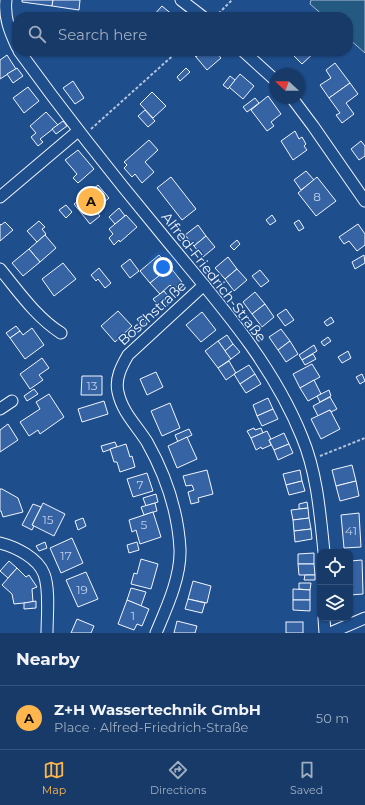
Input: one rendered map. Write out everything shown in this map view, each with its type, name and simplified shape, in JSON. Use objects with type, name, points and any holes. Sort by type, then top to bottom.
[{"type":"street","points":[[6,0],[2,11],[12,37]]},
{"type":"street","points":[[181,0],[197,12]]},
{"type":"street","name":"Alfred-Friedrich-Straße","points":[[23,56],[80,133],[204,285],[263,363],[302,437],[312,469],[320,511],[324,549]]},
{"type":"street","points":[[249,56],[269,75]]},
{"type":"street","points":[[297,104],[314,126],[365,201]]},
{"type":"street","points":[[0,197],[80,133]]},
{"type":"street","points":[[0,269],[33,309],[50,326],[61,333]]},
{"type":"street","name":"Boschstraße","points":[[156,633],[167,607],[177,574],[180,550],[176,523],[169,491],[159,465],[146,441],[122,405],[118,392],[117,379],[128,355],[204,285]]},
{"type":"street","points":[[0,409],[12,401]]},
{"type":"street","points":[[0,543],[21,551],[36,562],[44,574],[47,592],[47,633]]},
{"type":"street","points":[[330,633],[365,618]]},
{"type":"street","points":[[324,621],[325,633]]},
{"type":"path","points":[[220,12],[232,0]]},
{"type":"path","points":[[80,133],[172,56]]},
{"type":"path","points":[[309,460],[365,438]]},
{"type":"shaded area","points":[[311,0],[365,0],[365,53],[353,42],[353,12],[319,12],[310,4]]},
{"type":"building","points":[[22,0],[53,0],[52,6],[22,2]]},
{"type":"building","points":[[53,0],[80,0],[79,10],[52,6]]},
{"type":"building","points":[[162,6],[169,12],[157,12]]},
{"type":"building","points":[[7,55],[16,69],[0,79],[0,60]]},
{"type":"building","points":[[219,56],[221,58],[207,70],[196,57]]},
{"type":"building","points":[[294,56],[311,56],[302,64]]},
{"type":"building","points":[[335,63],[350,83],[329,98],[320,85],[331,78],[326,70]]},
{"type":"building","points":[[17,68],[23,76],[13,83],[7,74]]},
{"type":"building","points":[[186,68],[190,72],[180,81],[177,77]]},
{"type":"building","points":[[240,74],[254,86],[243,99],[229,87]]},
{"type":"building","points":[[230,76],[235,80],[228,89],[223,85]]},
{"type":"building","points":[[73,81],[84,98],[75,104],[63,88]]},
{"type":"building","points":[[350,83],[358,94],[346,103],[354,114],[342,123],[336,115],[340,113],[329,98]]},
{"type":"building","points":[[28,87],[39,101],[24,113],[13,98]]},
{"type":"building","points":[[152,92],[166,106],[153,118],[140,104]]},
{"type":"building","points":[[268,96],[269,104],[274,104],[281,114],[271,122],[274,126],[267,131],[251,110]]},
{"type":"building","points":[[255,98],[259,103],[247,112],[243,107]]},
{"type":"building","points":[[145,110],[155,121],[148,127],[138,116]]},
{"type":"building","points":[[46,112],[58,125],[40,139],[43,142],[38,146],[31,137],[36,133],[30,126]]},
{"type":"building","points":[[63,121],[67,126],[56,134],[52,129]]},
{"type":"building","points":[[295,131],[299,139],[302,137],[306,144],[304,146],[307,150],[293,160],[281,141]]},
{"type":"building","points":[[149,140],[158,150],[145,162],[154,172],[142,183],[135,174],[132,177],[124,168],[127,165],[124,162]]},
{"type":"building","points":[[361,141],[365,146],[365,156],[359,160],[351,149]]},
{"type":"building","points":[[78,150],[94,169],[78,183],[73,178],[77,174],[65,160]]},
{"type":"building","points":[[306,171],[314,180],[301,190],[294,180]]},
{"type":"building","points":[[171,177],[196,209],[182,220],[157,188]]},
{"type":"building","points":[[317,177],[336,201],[316,216],[298,193]]},
{"type":"building","points":[[98,185],[109,198],[95,210],[100,216],[90,224],[74,204]]},
{"type":"building","points":[[66,205],[72,212],[66,218],[59,210]]},
{"type":"building","points":[[119,208],[125,216],[115,224],[109,217]]},
{"type":"building","points":[[126,215],[137,227],[120,242],[119,240],[114,245],[109,238],[113,234],[109,229]]},
{"type":"building","points":[[272,215],[276,221],[270,225],[266,220]]},
{"type":"building","points":[[299,220],[304,228],[299,231],[294,223]]},
{"type":"building","points":[[39,221],[45,227],[42,229],[46,234],[37,242],[27,231]]},
{"type":"building","points":[[5,222],[13,230],[0,241],[0,224],[1,225]]},
{"type":"building","points":[[358,224],[365,234],[365,245],[357,251],[349,241],[344,244],[339,237]]},
{"type":"building","points":[[198,225],[206,236],[194,246],[185,235]]},
{"type":"building","points":[[45,235],[56,248],[40,262],[29,249]]},
{"type":"building","points":[[206,236],[215,247],[203,257],[194,246]]},
{"type":"building","points":[[237,240],[240,244],[234,250],[230,246]]},
{"type":"building","points":[[29,249],[40,262],[23,276],[12,263]]},
{"type":"building","points":[[159,255],[170,267],[150,283],[140,271]]},
{"type":"building","points":[[364,255],[365,263],[355,269],[352,262]]},
{"type":"building","points":[[228,257],[237,269],[225,279],[215,268]]},
{"type":"building","points":[[130,259],[139,271],[130,278],[121,266]]},
{"type":"building","points":[[63,263],[76,279],[54,296],[42,279]]},
{"type":"building","points":[[170,267],[182,282],[174,289],[170,285],[160,294],[150,283]]},
{"type":"building","points":[[99,268],[111,283],[105,288],[98,279],[96,281],[91,275]]},
{"type":"building","points":[[237,269],[247,280],[234,291],[225,279]]},
{"type":"building","points":[[260,270],[269,281],[261,287],[252,276]]},
{"type":"building","points":[[164,291],[172,301],[162,310],[153,299]]},
{"type":"building","points":[[255,292],[265,304],[252,314],[243,302]]},
{"type":"building","points":[[265,304],[274,317],[262,327],[252,314]]},
{"type":"building","points":[[286,309],[294,320],[285,326],[277,315]]},
{"type":"building","points":[[118,311],[132,326],[115,342],[101,326]]},
{"type":"building","points":[[202,312],[216,330],[201,342],[186,325]]},
{"type":"building","points":[[142,316],[147,322],[142,326],[137,319]]},
{"type":"building","points":[[331,317],[334,322],[327,326],[324,322]]},
{"type":"building","points":[[16,326],[20,331],[10,338],[6,333]]},
{"type":"building","points":[[32,328],[44,345],[25,359],[10,338],[20,331],[23,335]]},
{"type":"building","points":[[281,329],[290,341],[278,350],[269,337]]},
{"type":"building","points":[[227,335],[233,344],[225,351],[218,341]]},
{"type":"building","points":[[328,337],[331,341],[324,346],[321,342]]},
{"type":"building","points":[[218,341],[231,359],[218,368],[205,351]]},
{"type":"building","points":[[290,341],[298,354],[286,362],[278,350]]},
{"type":"building","points":[[233,344],[240,352],[231,359],[225,351]]},
{"type":"building","points":[[314,345],[317,351],[302,360],[299,355]]},
{"type":"building","points":[[348,351],[351,358],[342,363],[338,357]]},
{"type":"building","points":[[313,354],[316,359],[305,365],[302,360]]},
{"type":"building","points":[[42,358],[49,368],[39,375],[43,380],[30,389],[20,374]]},
{"type":"building","points":[[229,361],[236,373],[226,380],[218,368]]},
{"type":"building","points":[[312,364],[320,377],[300,388],[293,374]]},
{"type":"building","points":[[249,365],[255,374],[240,384],[234,374]]},
{"type":"building","points":[[156,372],[163,387],[147,395],[140,379]]},
{"type":"building","points":[[255,374],[261,384],[246,393],[240,384]]},
{"type":"building","points":[[362,374],[365,381],[360,384],[356,377]]},
{"type":"building","points":[[82,376],[102,376],[102,395],[81,395]]},
{"type":"building","points":[[314,380],[321,394],[308,401],[300,388]]},
{"type":"building","points":[[34,389],[38,394],[27,401],[24,396]]},
{"type":"building","points":[[329,390],[331,396],[320,402],[317,396]]},
{"type":"building","points":[[49,394],[64,417],[40,434],[38,430],[29,436],[20,422],[40,409],[36,402]]},
{"type":"building","points":[[330,397],[337,409],[331,412],[330,410],[318,416],[313,406]]},
{"type":"building","points":[[268,398],[273,409],[257,416],[253,405]]},
{"type":"building","points":[[104,401],[108,414],[82,422],[78,409]]},
{"type":"building","points":[[170,403],[180,428],[162,436],[151,411]]},
{"type":"building","points":[[273,409],[278,419],[262,426],[257,416]]},
{"type":"building","points":[[330,410],[340,429],[321,439],[311,419]]},
{"type":"building","points":[[8,424],[18,440],[0,452],[0,430]]},
{"type":"building","points":[[254,428],[255,430],[261,428],[263,433],[251,438],[247,431]]},
{"type":"building","points":[[189,429],[192,435],[178,442],[175,435]]},
{"type":"building","points":[[267,431],[271,439],[269,440],[271,445],[262,449],[261,447],[256,450],[251,438]]},
{"type":"building","points":[[284,433],[289,444],[274,450],[269,440]]},
{"type":"building","points":[[187,437],[197,459],[177,468],[168,446]]},
{"type":"building","points":[[115,442],[117,447],[103,452],[101,446]]},
{"type":"building","points":[[126,444],[130,457],[132,456],[135,467],[120,472],[117,462],[114,462],[110,449]]},
{"type":"building","points":[[289,444],[293,453],[278,460],[274,450]]},
{"type":"building","points":[[352,465],[356,481],[336,486],[332,470]]},
{"type":"building","points":[[207,470],[213,494],[198,498],[199,502],[191,504],[188,492],[194,490],[192,485],[186,486],[183,476]]},
{"type":"building","points":[[300,470],[302,481],[286,485],[283,474]]},
{"type":"building","points":[[147,473],[153,491],[133,497],[127,479]]},
{"type":"building","points":[[302,481],[305,491],[289,495],[286,485]]},
{"type":"building","points":[[356,481],[359,496],[340,501],[336,486]]},
{"type":"building","points":[[0,489],[18,498],[23,512],[3,517],[0,511]]},
{"type":"building","points":[[156,494],[158,502],[146,506],[143,498]]},
{"type":"building","points":[[307,502],[308,508],[299,509],[299,504]]},
{"type":"building","points":[[43,503],[65,514],[54,536],[32,525]]},
{"type":"building","points":[[155,503],[157,511],[144,515],[141,507]]},
{"type":"building","points":[[33,504],[41,507],[32,525],[34,526],[32,530],[22,525]]},
{"type":"building","points":[[308,508],[309,518],[293,520],[291,510]]},
{"type":"building","points":[[153,512],[161,537],[140,544],[136,530],[132,532],[129,520]]},
{"type":"building","points":[[359,513],[361,547],[344,548],[341,515]]},
{"type":"building","points":[[83,518],[86,526],[78,530],[75,521]]},
{"type":"building","points":[[309,518],[311,529],[294,531],[293,520]]},
{"type":"building","points":[[311,529],[312,539],[295,542],[294,531]]},
{"type":"building","points":[[72,538],[83,563],[61,573],[50,548]]},
{"type":"building","points":[[45,542],[47,548],[39,551],[36,546]]},
{"type":"building","points":[[137,542],[139,550],[129,553],[127,545]]},
{"type":"building","points":[[314,553],[314,564],[298,564],[298,554]]},
{"type":"building","points":[[141,559],[158,564],[151,589],[131,584],[134,573],[137,574]]},
{"type":"building","points":[[362,560],[363,594],[353,595],[353,561]]},
{"type":"building","points":[[9,561],[17,568],[8,578],[0,571]]},
{"type":"building","points":[[298,564],[314,564],[315,575],[299,575]]},
{"type":"building","points":[[17,568],[26,577],[29,575],[37,587],[32,589],[33,602],[14,604],[12,594],[2,585]]},
{"type":"building","points":[[86,572],[98,599],[78,607],[66,580]]},
{"type":"building","points":[[305,575],[315,575],[315,580],[304,580]]},
{"type":"building","points":[[193,581],[211,586],[207,603],[188,599]]},
{"type":"building","points":[[299,583],[311,583],[310,590],[299,589]]},
{"type":"building","points":[[131,588],[146,592],[141,606],[127,600]]},
{"type":"building","points":[[293,589],[310,590],[310,600],[293,600]]},
{"type":"building","points":[[188,599],[205,603],[202,613],[185,609]]},
{"type":"building","points":[[127,600],[149,609],[142,626],[137,624],[134,630],[118,624]]},
{"type":"building","points":[[293,600],[310,600],[310,611],[293,610]]},
{"type":"building","points":[[36,601],[36,608],[24,609],[24,603]]},
{"type":"building","points":[[77,619],[94,626],[91,633],[71,633]]},
{"type":"building","points":[[177,621],[197,626],[195,633],[174,633]]},
{"type":"building","points":[[286,622],[303,622],[303,633],[286,633]]},
{"type":"place","name":"Z+H Wassertechnik GmbH","points":[[91,201]]}]
